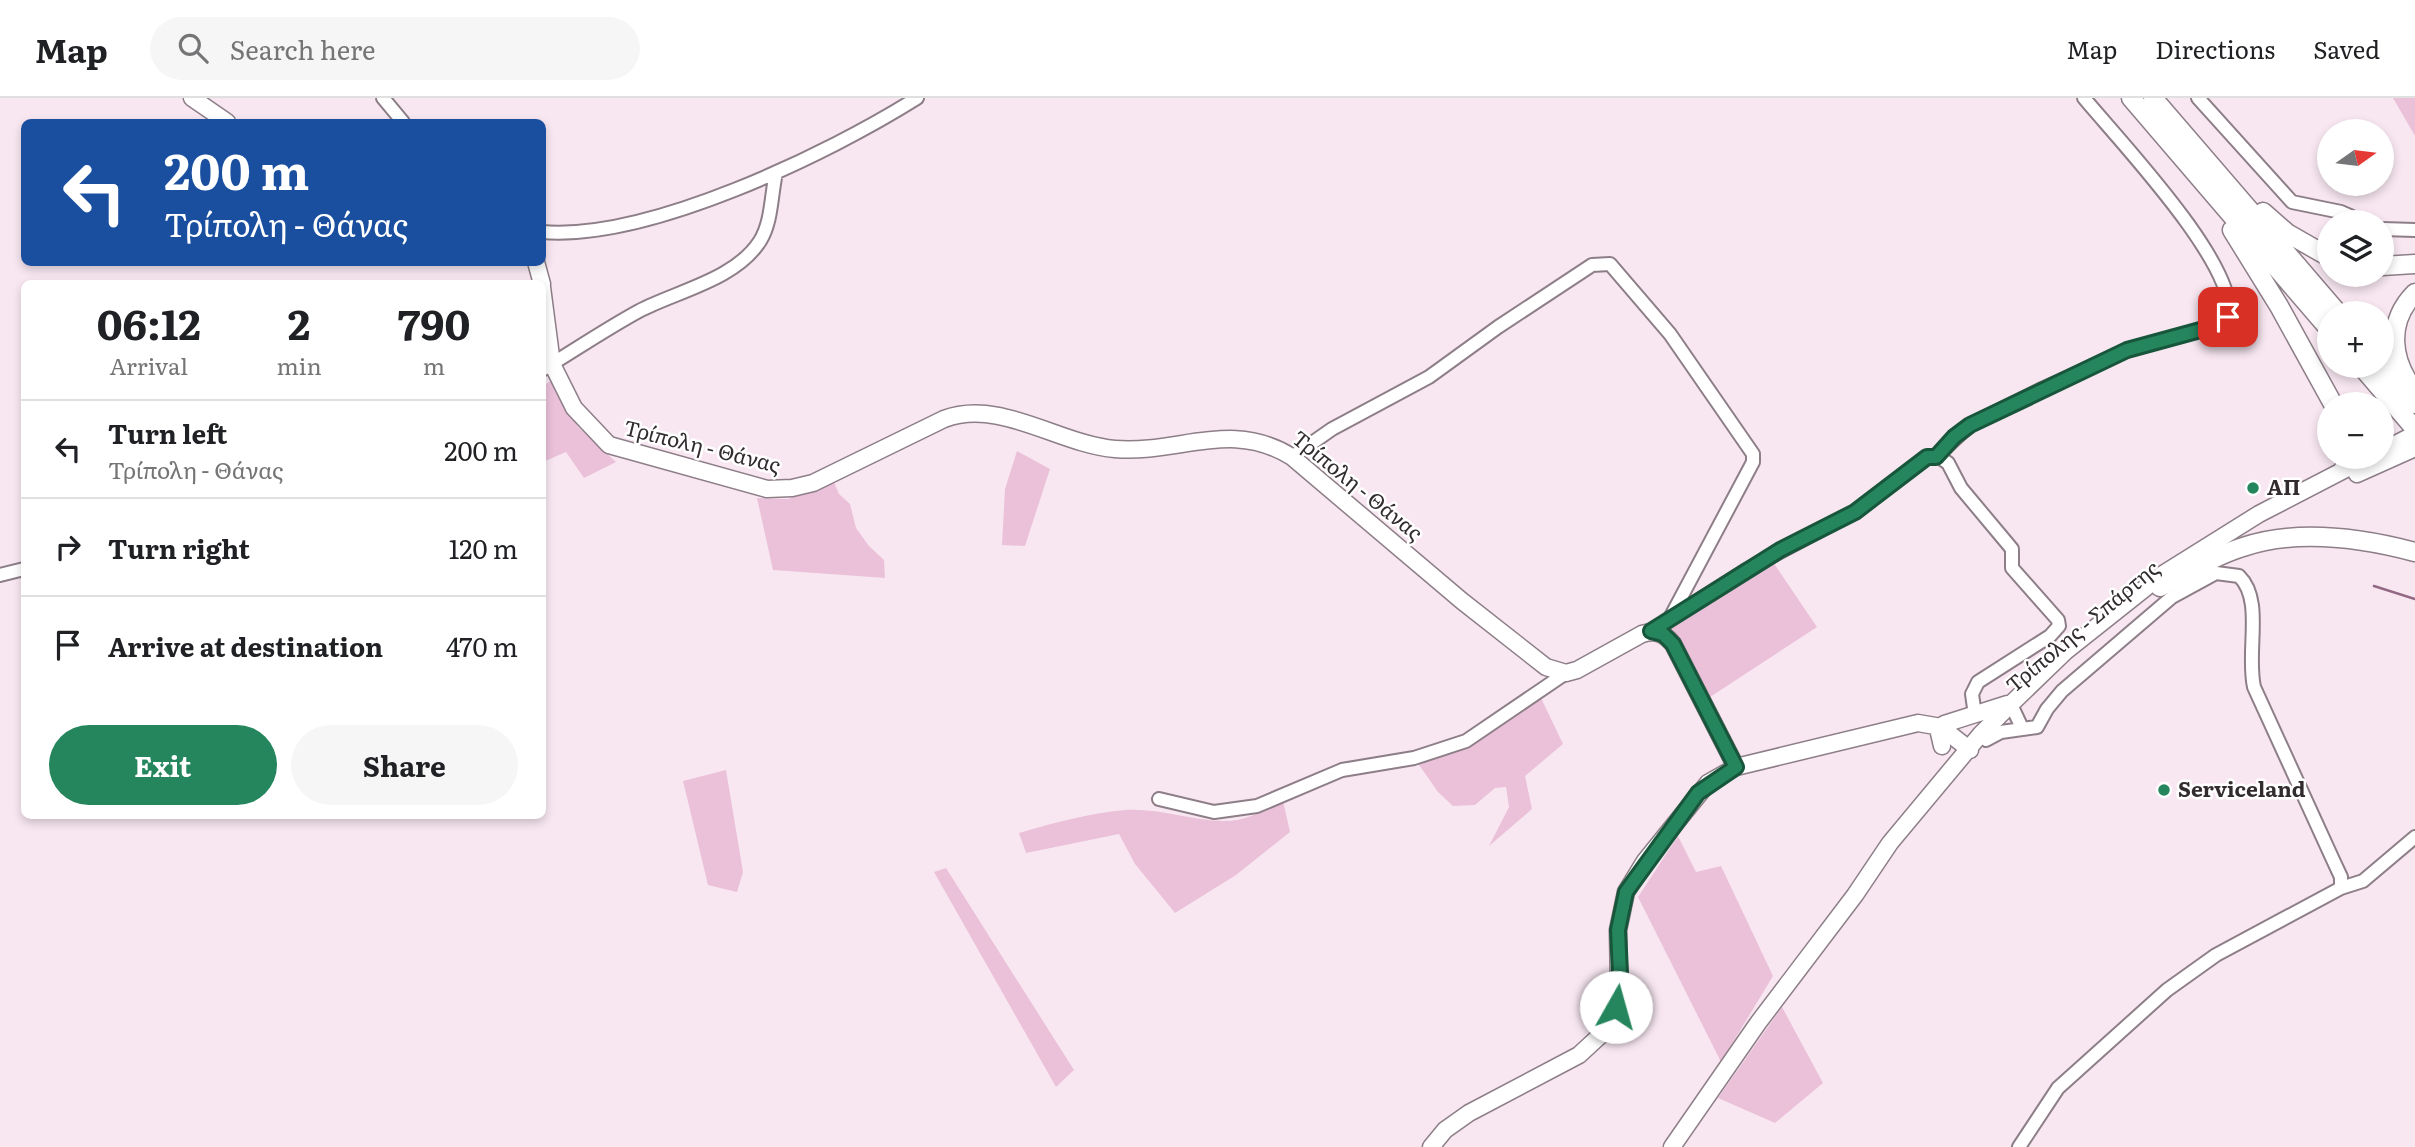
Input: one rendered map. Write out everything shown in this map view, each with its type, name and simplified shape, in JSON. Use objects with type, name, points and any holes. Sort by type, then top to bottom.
[{"type":"highway","points":[[2131,98],[2317,315]]},
{"type":"highway","points":[[2153,98],[2328,301]]},
{"type":"highway","points":[[2178,153],[2265,281],[2326,392]]},
{"type":"highway","points":[[2217,172],[2287,233],[2317,250]]},
{"type":"highway","points":[[2394,265],[2415,264]]},
{"type":"highway","points":[[2415,293],[2401,312],[2394,338],[2399,364],[2415,391]]},
{"type":"highway","points":[[2374,378],[2408,409]]},
{"type":"highway","points":[[2390,378],[2408,409],[2415,431]]},
{"type":"highway","points":[[2160,587],[2224,554],[2281,538],[2322,539],[2415,552]]},
{"type":"main road","points":[[192,98],[223,119]]},
{"type":"main road","name":"Τρίπολη - Θάνας","points":[[547,368],[574,408],[609,445],[767,489],[792,488],[813,483],[944,419],[967,413],[996,416],[1114,449],[1144,449],[1238,438],[1272,444],[1292,457],[1529,654],[1546,667],[1566,673]]},
{"type":"main road","points":[[2394,444],[2415,431]]},
{"type":"main road","name":"Τρίπολης - Σπάρτης","points":[[1672,1147],[1758,1023],[1855,895],[1890,843],[1980,735],[2105,629],[2160,587],[2258,526],[2415,448]]},
{"type":"main road","name":"Τρίπολης - Σπάρτης","points":[[1965,755],[1986,740],[2013,706],[2066,651],[2163,574],[2334,469]]},
{"type":"main road","points":[[1566,673],[1651,631],[1663,634],[1673,644],[1736,767]]},
{"type":"main road","points":[[1941,727],[1950,721],[2013,706]]},
{"type":"main road","points":[[1431,1147],[1458,1120],[1579,1055],[1605,1031],[1619,989],[1618,930],[1626,892],[1698,793],[1736,767],[1926,723],[1941,727],[1965,755]]},
{"type":"main road","points":[[1941,727],[1942,746]]},
{"type":"main road","points":[[1897,729],[1918,732],[1965,755]]},
{"type":"street","points":[[383,98],[400,119]]},
{"type":"street","points":[[546,232],[595,229],[641,219],[756,183],[917,98]]},
{"type":"street","points":[[1936,457],[1954,437],[1970,425],[2042,389],[2127,350],[2215,326],[2228,317],[2225,289],[2205,247],[2084,98]]},
{"type":"street","points":[[2198,98],[2292,202],[2331,210]]},
{"type":"street","points":[[547,368],[629,316],[693,288],[739,262],[758,244],[765,232],[776,173]]},
{"type":"street","points":[[2394,229],[2415,230]]},
{"type":"street","points":[[1292,457],[1332,429],[1429,377],[1498,327],[1592,265],[1610,264],[1670,334],[1753,454],[1753,462],[1669,620]]},
{"type":"street","points":[[1651,631],[1780,550],[1855,512],[1927,457],[1936,457],[1948,463],[1961,488],[2010,546],[2012,568],[2058,620],[2059,626],[2050,636],[1973,688],[1975,715]]},
{"type":"street","points":[[0,575],[21,570]]},
{"type":"street","points":[[1986,740],[2001,732],[2037,727],[2062,691],[2172,597],[2204,577],[2217,573],[2239,576],[2252,593],[2254,604],[2250,667],[2254,687],[2341,877],[2341,888]]},
{"type":"street","points":[[1159,799],[1214,812],[1257,806],[1342,770],[1414,758],[1466,741],[1566,673]]},
{"type":"street","points":[[2013,706],[2022,729]]},
{"type":"street","points":[[2019,1147],[2058,1088],[2167,990],[2216,955],[2341,888],[2363,881],[2415,837]]},
{"type":"shaded area","points":[[2393,98],[2415,98],[2415,136]]},
{"type":"shaded area","points":[[555,379],[578,427],[616,462],[584,478],[566,452],[546,461],[546,384]]},
{"type":"shaded area","points":[[1017,451],[1050,469],[1025,546],[1002,545],[1005,489]]},
{"type":"shaded area","points":[[833,480],[839,494],[850,504],[856,528],[884,560],[885,578],[773,570],[757,498],[788,499]]},
{"type":"shaded area","points":[[1773,562],[1817,627],[1707,699],[1669,627]]},
{"type":"shaded area","points":[[1541,698],[1563,744],[1525,776],[1532,809],[1489,846],[1509,807],[1506,787],[1495,788],[1475,805],[1453,806],[1438,792],[1417,762],[1477,741]]},
{"type":"shaded area","points":[[726,770],[743,872],[737,892],[708,885],[683,781]]},
{"type":"shaded area","points":[[1283,801],[1290,832],[1236,875],[1175,913],[1135,864],[1119,834],[1026,853],[1019,833],[1085,816],[1125,810],[1230,821],[1254,815]]},
{"type":"shaded area","points":[[1678,836],[1696,872],[1721,866],[1773,976],[1721,1062],[1638,897]]},
{"type":"shaded area","points":[[946,868],[1074,1070],[1056,1087],[934,872]]},
{"type":"shaded area","points":[[1782,1007],[1823,1083],[1775,1123],[1718,1098]]},
{"type":"waterway","points":[[2374,586],[2415,599]]},
{"type":"place","name":"ΑΠ","points":[[2253,488]]},
{"type":"place","name":"Serviceland","points":[[2164,790]]},
{"type":"route","points":[[1616,1007],[1620,973],[1619,914],[1626,892],[1645,861],[1698,793],[1708,783],[1736,767],[1673,644],[1663,634],[1651,631],[1780,550],[1855,512],[1927,457],[1936,457],[1954,437],[1970,425],[2127,350],[2215,326],[2228,317]]}]
